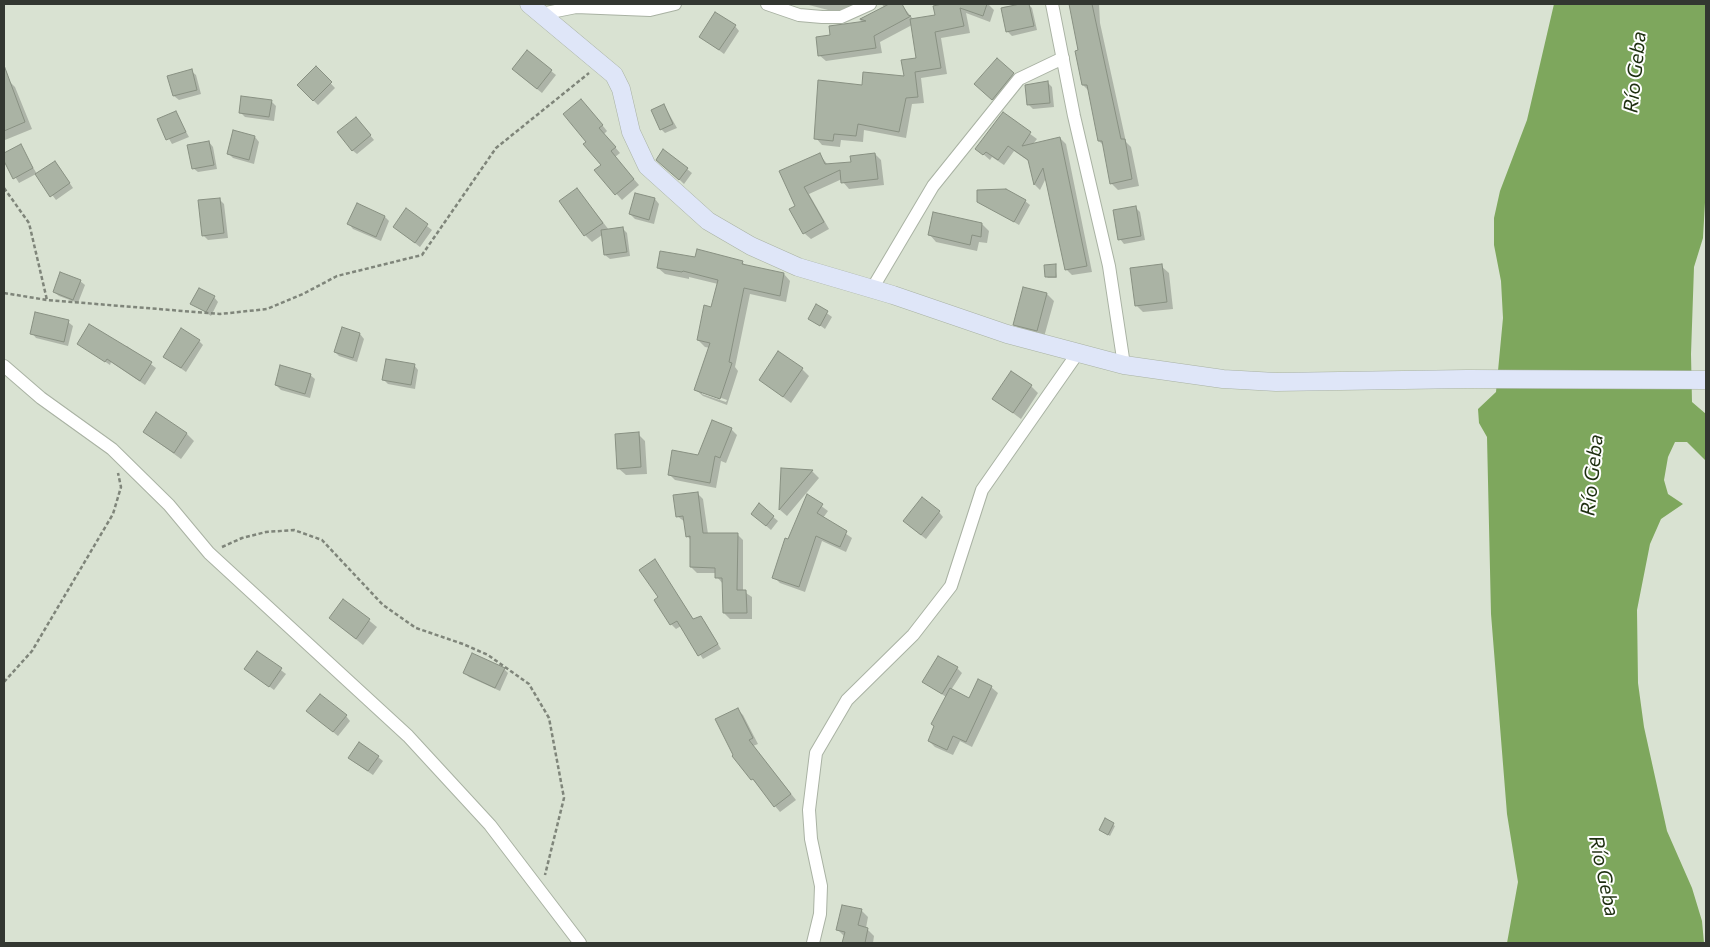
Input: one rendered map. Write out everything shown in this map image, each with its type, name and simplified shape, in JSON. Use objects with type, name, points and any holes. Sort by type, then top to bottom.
[{"type":"street","points":[[535,9],[576,7],[650,10],[675,4]]},
{"type":"street","points":[[766,4],[799,15],[822,18],[841,17],[870,4]]},
{"type":"street","points":[[1052,4],[1074,116],[1109,266],[1124,365]]},
{"type":"street","points":[[535,9],[602,63],[614,75],[621,89],[632,132],[647,166],[708,221],[739,240],[798,267],[1078,354],[1124,365],[1223,379],[1276,382],[1467,378],[1706,380]]},
{"type":"street","points":[[872,289],[933,186],[1019,79],[1064,58]]},
{"type":"street","points":[[814,943],[820,914],[821,886],[811,838],[809,810],[816,753],[847,700],[913,635],[951,586],[959,567],[968,528],[982,490],[1078,354]]},
{"type":"street","points":[[4,366],[40,398],[112,449],[168,505],[210,553],[408,736],[490,825],[580,943]]},
{"type":"path","points":[[4,293],[47,300],[220,314],[268,309],[303,294],[337,276],[422,255],[496,148],[602,63]]},
{"type":"path","points":[[4,188],[29,223],[47,300]]},
{"type":"path","points":[[4,682],[32,651],[113,514],[121,487],[112,449]]},
{"type":"path","points":[[210,553],[242,538],[266,532],[294,530],[322,540],[383,605],[416,628],[463,644],[488,655],[529,684],[548,718],[564,798],[545,872],[545,898]]},
{"type":"water","name":"Río Geba","points":[[1554,4],[1706,4],[1706,185],[1703,238],[1694,267],[1691,354],[1692,402],[1706,414],[1706,461],[1687,442],[1675,442],[1668,457],[1664,480],[1668,494],[1683,504],[1661,519],[1650,544],[1637,610],[1638,683],[1644,727],[1667,831],[1692,888],[1702,921],[1704,943],[1507,943],[1518,882],[1507,814],[1491,614],[1487,437],[1479,423],[1478,409],[1496,392],[1503,318],[1501,281],[1494,245],[1494,218],[1500,191],[1527,120]]},
{"type":"building","points":[[889,4],[902,4],[908,15],[911,16],[874,36],[876,48],[818,56],[816,37],[830,35],[829,26],[866,21],[860,19]]},
{"type":"building","points":[[942,4],[987,4],[983,16],[960,8],[964,26],[935,32],[941,68],[915,72],[918,97],[906,98],[899,132],[858,124],[856,136],[834,134],[833,141],[814,139],[818,80],[862,85],[863,72],[904,76],[901,60],[916,58],[910,19],[935,15],[933,6]]},
{"type":"building","points":[[1029,4],[1034,26],[1006,32],[1001,8]]},
{"type":"building","points":[[1069,4],[1092,4],[1121,139],[1125,139],[1132,179],[1110,184],[1102,141],[1098,141],[1087,85],[1082,85],[1075,51],[1078,50]]},
{"type":"building","points":[[715,12],[736,25],[719,50],[699,37]]},
{"type":"building","points":[[527,50],[552,70],[537,89],[512,69]]},
{"type":"building","points":[[997,58],[1014,73],[992,100],[974,84]]},
{"type":"building","points":[[316,66],[332,82],[313,101],[297,85]]},
{"type":"building","points":[[4,69],[25,122],[4,131]]},
{"type":"building","points":[[192,69],[197,90],[173,96],[167,76]]},
{"type":"building","points":[[1048,81],[1050,103],[1027,105],[1025,85]]},
{"type":"building","points":[[241,96],[272,100],[269,117],[239,113]]},
{"type":"building","points":[[581,99],[603,125],[599,128],[616,147],[611,151],[634,179],[615,195],[594,170],[601,165],[583,144],[586,142],[563,114]]},
{"type":"building","points":[[664,104],[673,124],[660,130],[651,110]]},
{"type":"building","points":[[176,111],[186,132],[166,140],[157,119]]},
{"type":"building","points":[[1003,112],[1031,132],[1022,146],[1060,137],[1087,266],[1065,270],[1043,168],[1034,185],[1028,160],[1008,146],[998,160],[986,152],[983,155],[975,149]]},
{"type":"building","points":[[356,117],[371,135],[352,151],[337,132]]},
{"type":"building","points":[[233,130],[255,136],[249,160],[227,154]]},
{"type":"building","points":[[209,141],[214,165],[192,169],[187,145]]},
{"type":"building","points":[[21,144],[33,168],[13,179],[4,161],[4,153]]},
{"type":"building","points":[[663,149],[688,168],[679,180],[656,160]]},
{"type":"building","points":[[820,153],[825,164],[851,162],[850,156],[875,153],[878,179],[841,183],[840,170],[804,187],[824,222],[803,234],[789,209],[795,206],[779,171]]},
{"type":"building","points":[[55,161],[70,183],[50,197],[35,174]]},
{"type":"building","points":[[577,188],[603,223],[584,236],[559,201]]},
{"type":"building","points":[[1006,189],[1026,200],[1014,222],[977,202],[977,190]]},
{"type":"building","points":[[635,193],[655,198],[649,220],[629,214]]},
{"type":"building","points":[[220,198],[224,233],[202,236],[198,200]]},
{"type":"building","points":[[357,203],[385,216],[376,237],[347,224]]},
{"type":"building","points":[[1136,206],[1141,236],[1118,240],[1113,210]]},
{"type":"building","points":[[406,208],[428,224],[415,243],[393,227]]},
{"type":"building","points":[[933,212],[982,223],[981,237],[972,235],[970,245],[928,235]]},
{"type":"building","points":[[623,227],[627,252],[604,255],[601,230]]},
{"type":"building","points":[[697,249],[743,261],[742,264],[784,273],[780,296],[744,288],[729,362],[732,363],[720,399],[694,390],[710,343],[697,340],[704,305],[711,307],[718,280],[683,271],[657,268],[660,251],[695,257]]},
{"type":"building","points":[[1056,264],[1056,277],[1045,277],[1044,265]]},
{"type":"building","points":[[1162,264],[1167,302],[1135,306],[1130,268]]},
{"type":"building","points":[[60,272],[81,280],[73,300],[53,292]]},
{"type":"building","points":[[1023,287],[1047,293],[1037,331],[1013,325]]},
{"type":"building","points":[[199,288],[215,296],[206,312],[190,304]]},
{"type":"building","points":[[816,304],[828,311],[820,326],[808,319]]},
{"type":"building","points":[[35,312],[69,320],[64,342],[30,334]]},
{"type":"building","points":[[89,324],[152,362],[140,381],[107,359],[105,362],[77,344]]},
{"type":"building","points":[[342,327],[360,333],[353,358],[334,352]]},
{"type":"building","points":[[181,328],[200,340],[181,368],[163,357]]},
{"type":"building","points":[[778,351],[803,368],[783,397],[759,380]]},
{"type":"building","points":[[386,359],[415,364],[411,385],[382,380]]},
{"type":"building","points":[[280,365],[311,374],[305,394],[275,385]]},
{"type":"building","points":[[1011,371],[1032,385],[1013,413],[992,399]]},
{"type":"building","points":[[156,412],[187,433],[174,453],[143,432]]},
{"type":"building","points":[[712,420],[732,428],[720,458],[715,456],[710,483],[668,475],[672,450],[698,455]]},
{"type":"building","points":[[639,432],[641,467],[617,469],[615,434]]},
{"type":"building","points":[[781,468],[813,470],[779,510]]},
{"type":"building","points":[[698,492],[703,533],[738,533],[737,590],[746,590],[747,613],[723,613],[722,578],[715,578],[715,568],[690,567],[690,536],[686,537],[683,516],[676,517],[673,495]]},
{"type":"building","points":[[807,494],[823,504],[817,513],[847,531],[840,547],[816,536],[799,587],[772,578],[785,538],[788,539]]},
{"type":"building","points":[[922,497],[940,511],[921,535],[903,521]]},
{"type":"building","points":[[759,503],[774,516],[766,526],[751,514]]},
{"type":"building","points":[[655,559],[693,619],[701,616],[718,644],[698,656],[677,621],[670,625],[654,600],[658,597],[639,570]]},
{"type":"building","points":[[343,599],[370,619],[356,639],[329,618]]},
{"type":"building","points":[[257,651],[282,668],[269,687],[244,669]]},
{"type":"building","points":[[472,653],[505,668],[495,688],[463,673]]},
{"type":"building","points":[[938,656],[958,667],[942,694],[922,682]]},
{"type":"building","points":[[978,679],[992,686],[966,742],[953,736],[947,750],[928,741],[934,726],[931,724],[950,688],[969,698]]},
{"type":"building","points":[[320,694],[347,715],[333,732],[306,711]]},
{"type":"building","points":[[738,708],[753,738],[749,740],[791,794],[774,807],[753,779],[751,780],[732,756],[715,719]]},
{"type":"building","points":[[359,742],[379,756],[368,771],[348,758]]},
{"type":"building","points":[[1105,818],[1114,823],[1108,835],[1099,830]]},
{"type":"building","points":[[842,905],[862,909],[858,925],[868,928],[865,943],[842,943],[845,932],[836,930]]}]
